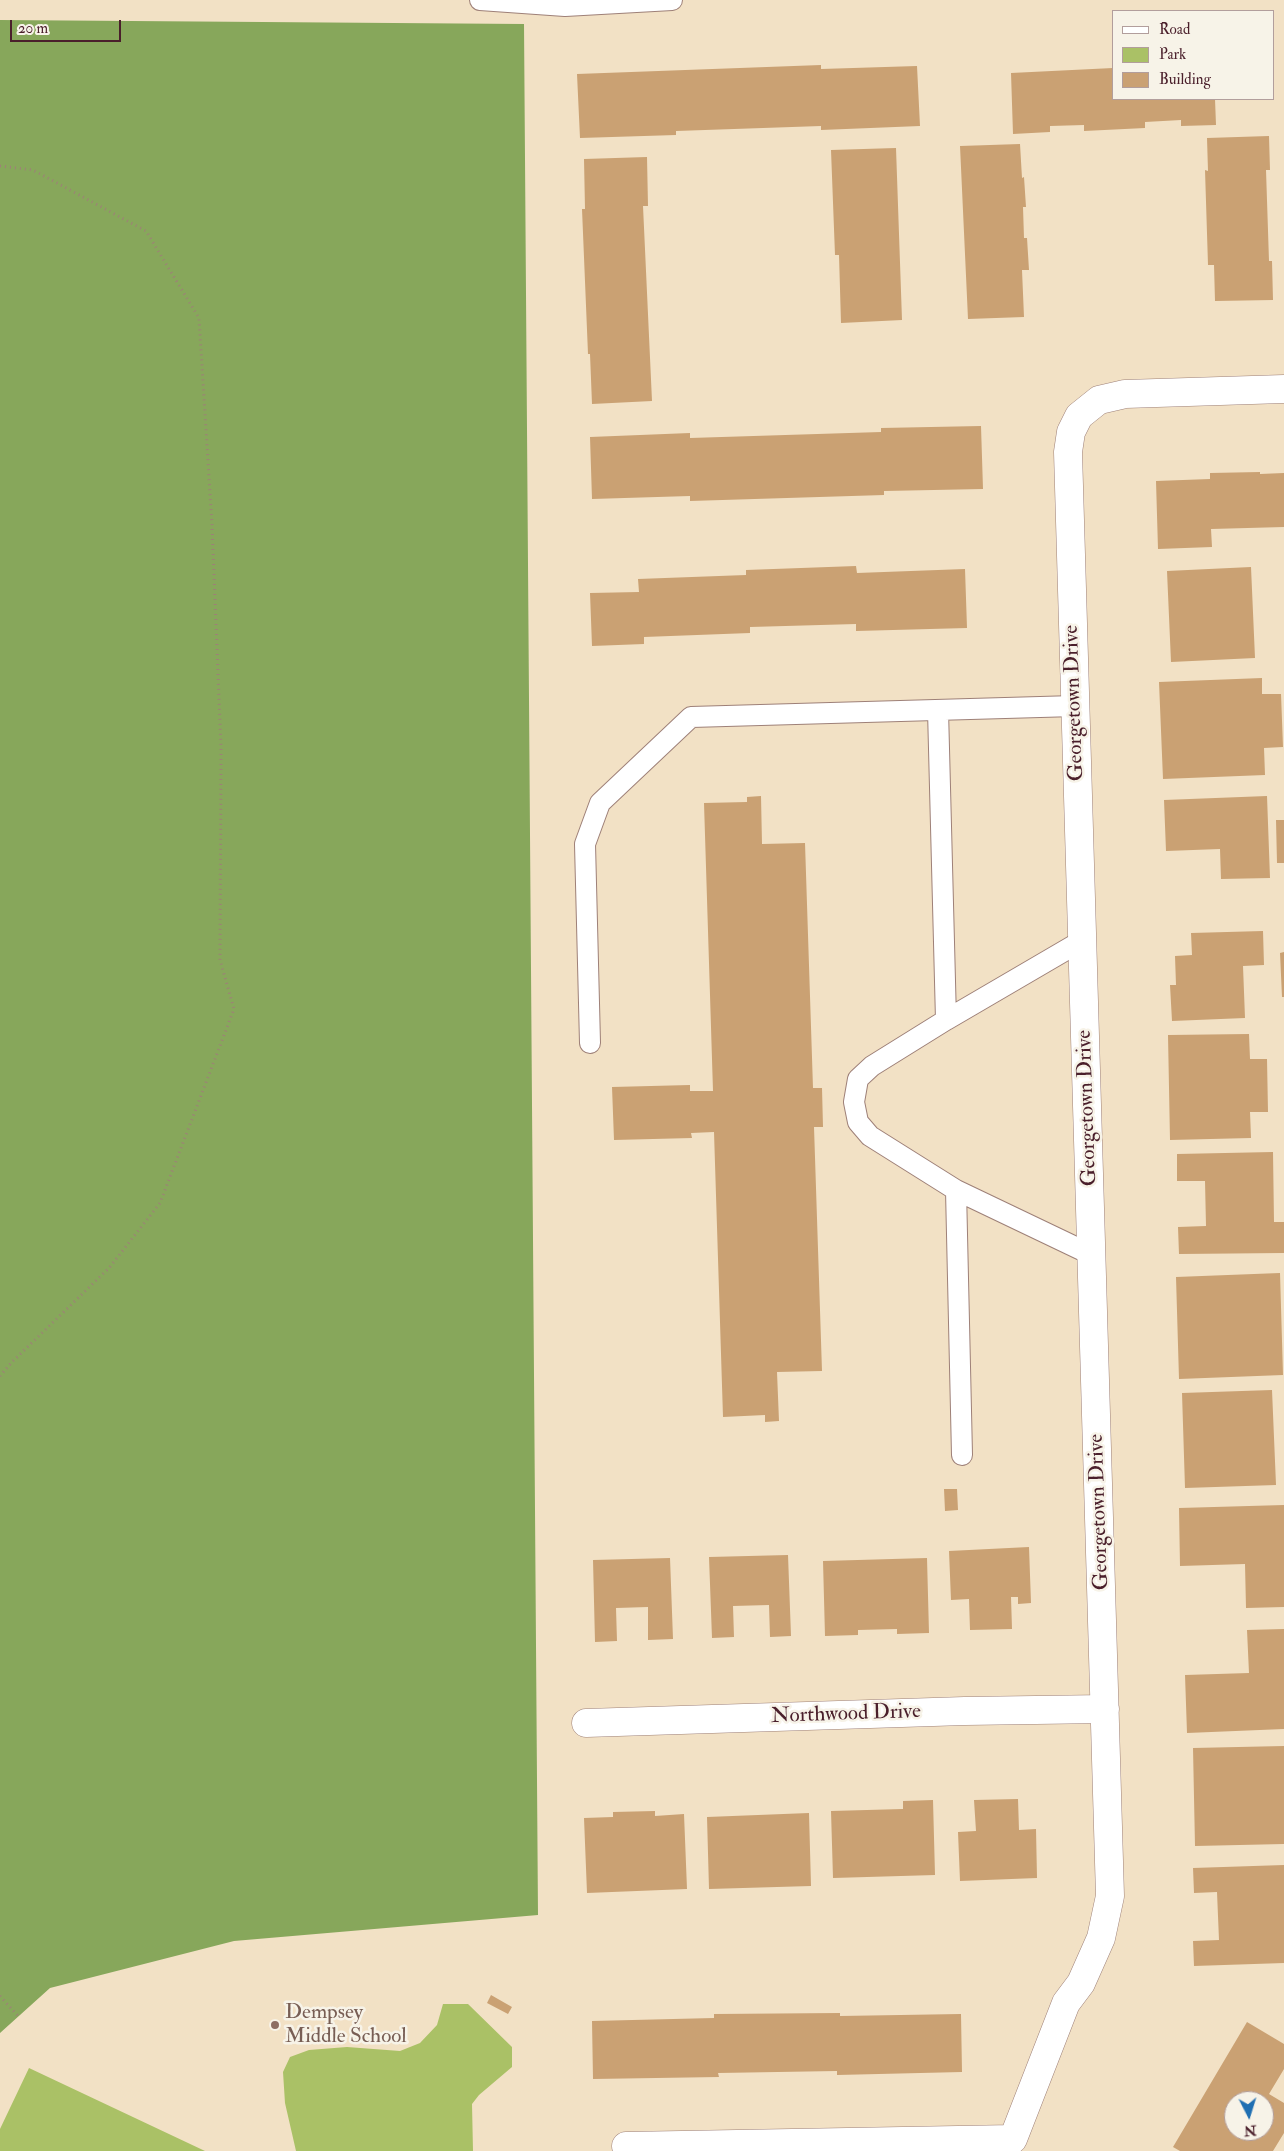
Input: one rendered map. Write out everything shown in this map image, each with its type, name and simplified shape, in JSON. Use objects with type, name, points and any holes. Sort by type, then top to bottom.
[{"type":"street","name":"Georgetown Drive","points":[[626,2146],[1014,2140],[1066,2003],[1081,1983],[1101,1938],[1110,1896],[1106,1709],[1068,452],[1071,432],[1079,416],[1099,400],[1125,394],[1284,389]]},
{"type":"street","name":"Northwood Drive","points":[[586,1723],[965,1711],[1106,1709]]},
{"type":"lane","points":[[480,0],[565,6],[672,0]]},
{"type":"lane","points":[[590,1043],[585,844],[600,803],[691,717],[1075,706]]},
{"type":"lane","points":[[938,710],[946,1020]]},
{"type":"lane","points":[[1083,940],[946,1020],[872,1066],[858,1079],[854,1102],[858,1122],[870,1136],[956,1190],[1092,1254]]},
{"type":"lane","points":[[956,1190],[962,1455]]},
{"type":"path","points":[[0,166],[33,170],[146,231],[199,318],[212,525],[221,747],[220,960],[234,1009],[160,1203],[110,1268],[0,1376]]},
{"type":"path","points":[[0,1996],[18,2016]]},
{"type":"green space","points":[[0,20],[524,24],[538,1915],[234,1941],[50,1988],[0,2033]]},
{"type":"green space","points":[[443,2004],[468,2004],[512,2047],[512,2067],[479,2095],[472,2104],[473,2151],[296,2151],[285,2103],[283,2072],[290,2057],[309,2050],[347,2047],[400,2051],[420,2043],[437,2025]]},
{"type":"green space","points":[[29,2068],[205,2151],[0,2151],[0,2129]]},
{"type":"building","points":[[821,65],[821,69],[917,66],[920,126],[821,130],[821,126],[676,131],[676,135],[580,138],[577,74]]},
{"type":"building","points":[[1112,68],[1112,100],[1215,100],[1216,125],[1181,126],[1181,120],[1145,122],[1145,128],[1084,131],[1084,125],[1050,126],[1050,132],[1013,134],[1011,73]]},
{"type":"building","points":[[1269,136],[1270,170],[1266,170],[1269,261],[1272,261],[1273,300],[1215,301],[1214,265],[1208,265],[1205,170],[1208,171],[1207,138]]},
{"type":"building","points":[[1020,144],[1026,207],[1023,207],[1024,238],[1027,238],[1029,270],[1022,270],[1024,317],[968,319],[960,146]]},
{"type":"building","points":[[896,148],[902,320],[841,323],[839,255],[835,255],[831,150]]},
{"type":"building","points":[[647,157],[648,206],[643,206],[652,401],[592,404],[582,209],[585,209],[584,159]]},
{"type":"building","points":[[981,426],[983,489],[884,491],[884,495],[690,501],[690,496],[592,499],[590,437],[690,433],[690,438],[881,432],[881,428]]},
{"type":"building","points":[[1260,472],[1260,474],[1284,473],[1284,527],[1211,529],[1212,547],[1158,549],[1156,481],[1210,479],[1210,473]]},
{"type":"building","points":[[856,566],[857,573],[965,569],[967,628],[856,631],[856,624],[750,627],[750,633],[644,637],[644,644],[592,646],[590,593],[639,592],[638,579],[746,575],[746,570]]},
{"type":"building","points":[[1251,567],[1255,658],[1171,662],[1167,571]]},
{"type":"building","points":[[1262,678],[1262,694],[1281,694],[1283,747],[1264,748],[1265,775],[1163,779],[1159,682]]},
{"type":"building","points":[[761,796],[762,844],[805,843],[813,1088],[822,1088],[823,1127],[814,1127],[822,1371],[777,1372],[779,1421],[765,1422],[765,1415],[723,1417],[714,1132],[691,1133],[692,1138],[614,1140],[612,1087],[690,1085],[690,1091],[713,1091],[704,803],[747,802],[747,797]]},
{"type":"building","points":[[1267,796],[1270,878],[1221,879],[1220,849],[1166,851],[1164,800]]},
{"type":"building","points":[[1276,820],[1284,820],[1284,863],[1277,863]]},
{"type":"building","points":[[1263,931],[1264,965],[1243,966],[1245,1018],[1172,1021],[1170,985],[1176,985],[1175,956],[1192,955],[1191,933]]},
{"type":"building","points":[[1284,952],[1284,997],[1282,997],[1280,953]]},
{"type":"building","points":[[1249,1034],[1250,1059],[1267,1059],[1268,1112],[1250,1112],[1251,1138],[1170,1140],[1168,1035]]},
{"type":"building","points":[[1273,1152],[1274,1222],[1284,1222],[1284,1253],[1179,1254],[1178,1227],[1206,1226],[1205,1181],[1177,1181],[1177,1154]]},
{"type":"building","points":[[1280,1273],[1283,1375],[1179,1379],[1176,1277]]},
{"type":"building","points":[[1272,1390],[1276,1485],[1185,1488],[1182,1393]]},
{"type":"building","points":[[944,1489],[957,1489],[958,1510],[945,1511]]},
{"type":"building","points":[[1284,1505],[1284,1607],[1246,1608],[1245,1564],[1180,1566],[1179,1508]]},
{"type":"building","points":[[1029,1547],[1031,1603],[1018,1604],[1018,1597],[1011,1597],[1012,1629],[970,1630],[969,1599],[951,1600],[949,1551]]},
{"type":"building","points":[[788,1555],[791,1636],[770,1637],[769,1605],[733,1606],[734,1637],[712,1638],[709,1557]]},
{"type":"building","points":[[670,1558],[673,1639],[648,1640],[648,1607],[616,1608],[617,1641],[595,1642],[593,1560]]},
{"type":"building","points":[[927,1558],[929,1633],[897,1634],[897,1629],[858,1630],[858,1635],[825,1636],[823,1561]]},
{"type":"building","points":[[1284,1629],[1284,1729],[1187,1733],[1185,1675],[1249,1673],[1247,1630]]},
{"type":"building","points":[[1284,1746],[1284,1844],[1195,1846],[1193,1748]]},
{"type":"building","points":[[1018,1799],[1019,1830],[1036,1829],[1037,1878],[960,1881],[958,1832],[976,1831],[974,1800]]},
{"type":"building","points":[[933,1800],[935,1875],[833,1878],[831,1811],[903,1809],[903,1801]]},
{"type":"building","points":[[655,1811],[655,1816],[684,1814],[687,1889],[587,1893],[584,1818],[613,1817],[613,1812]]},
{"type":"building","points":[[809,1813],[811,1886],[709,1889],[707,1817]]},
{"type":"building","points":[[1284,1865],[1284,1963],[1194,1966],[1193,1941],[1219,1940],[1217,1892],[1194,1893],[1193,1868]]},
{"type":"building","points":[[491,1995],[512,2007],[508,2014],[487,2003]]},
{"type":"building","points":[[840,2013],[840,2016],[961,2014],[962,2072],[837,2075],[837,2071],[718,2073],[719,2077],[593,2079],[592,2021],[714,2018],[714,2014]]},
{"type":"building","points":[[1247,2022],[1284,2044],[1284,2069],[1271,2091],[1224,2091],[1224,2141],[1274,2141],[1274,2097],[1284,2103],[1284,2133],[1273,2151],[1180,2151],[1173,2147]]},
{"type":"place","name":"Dempsey Middle School","points":[[275,2025]]}]
